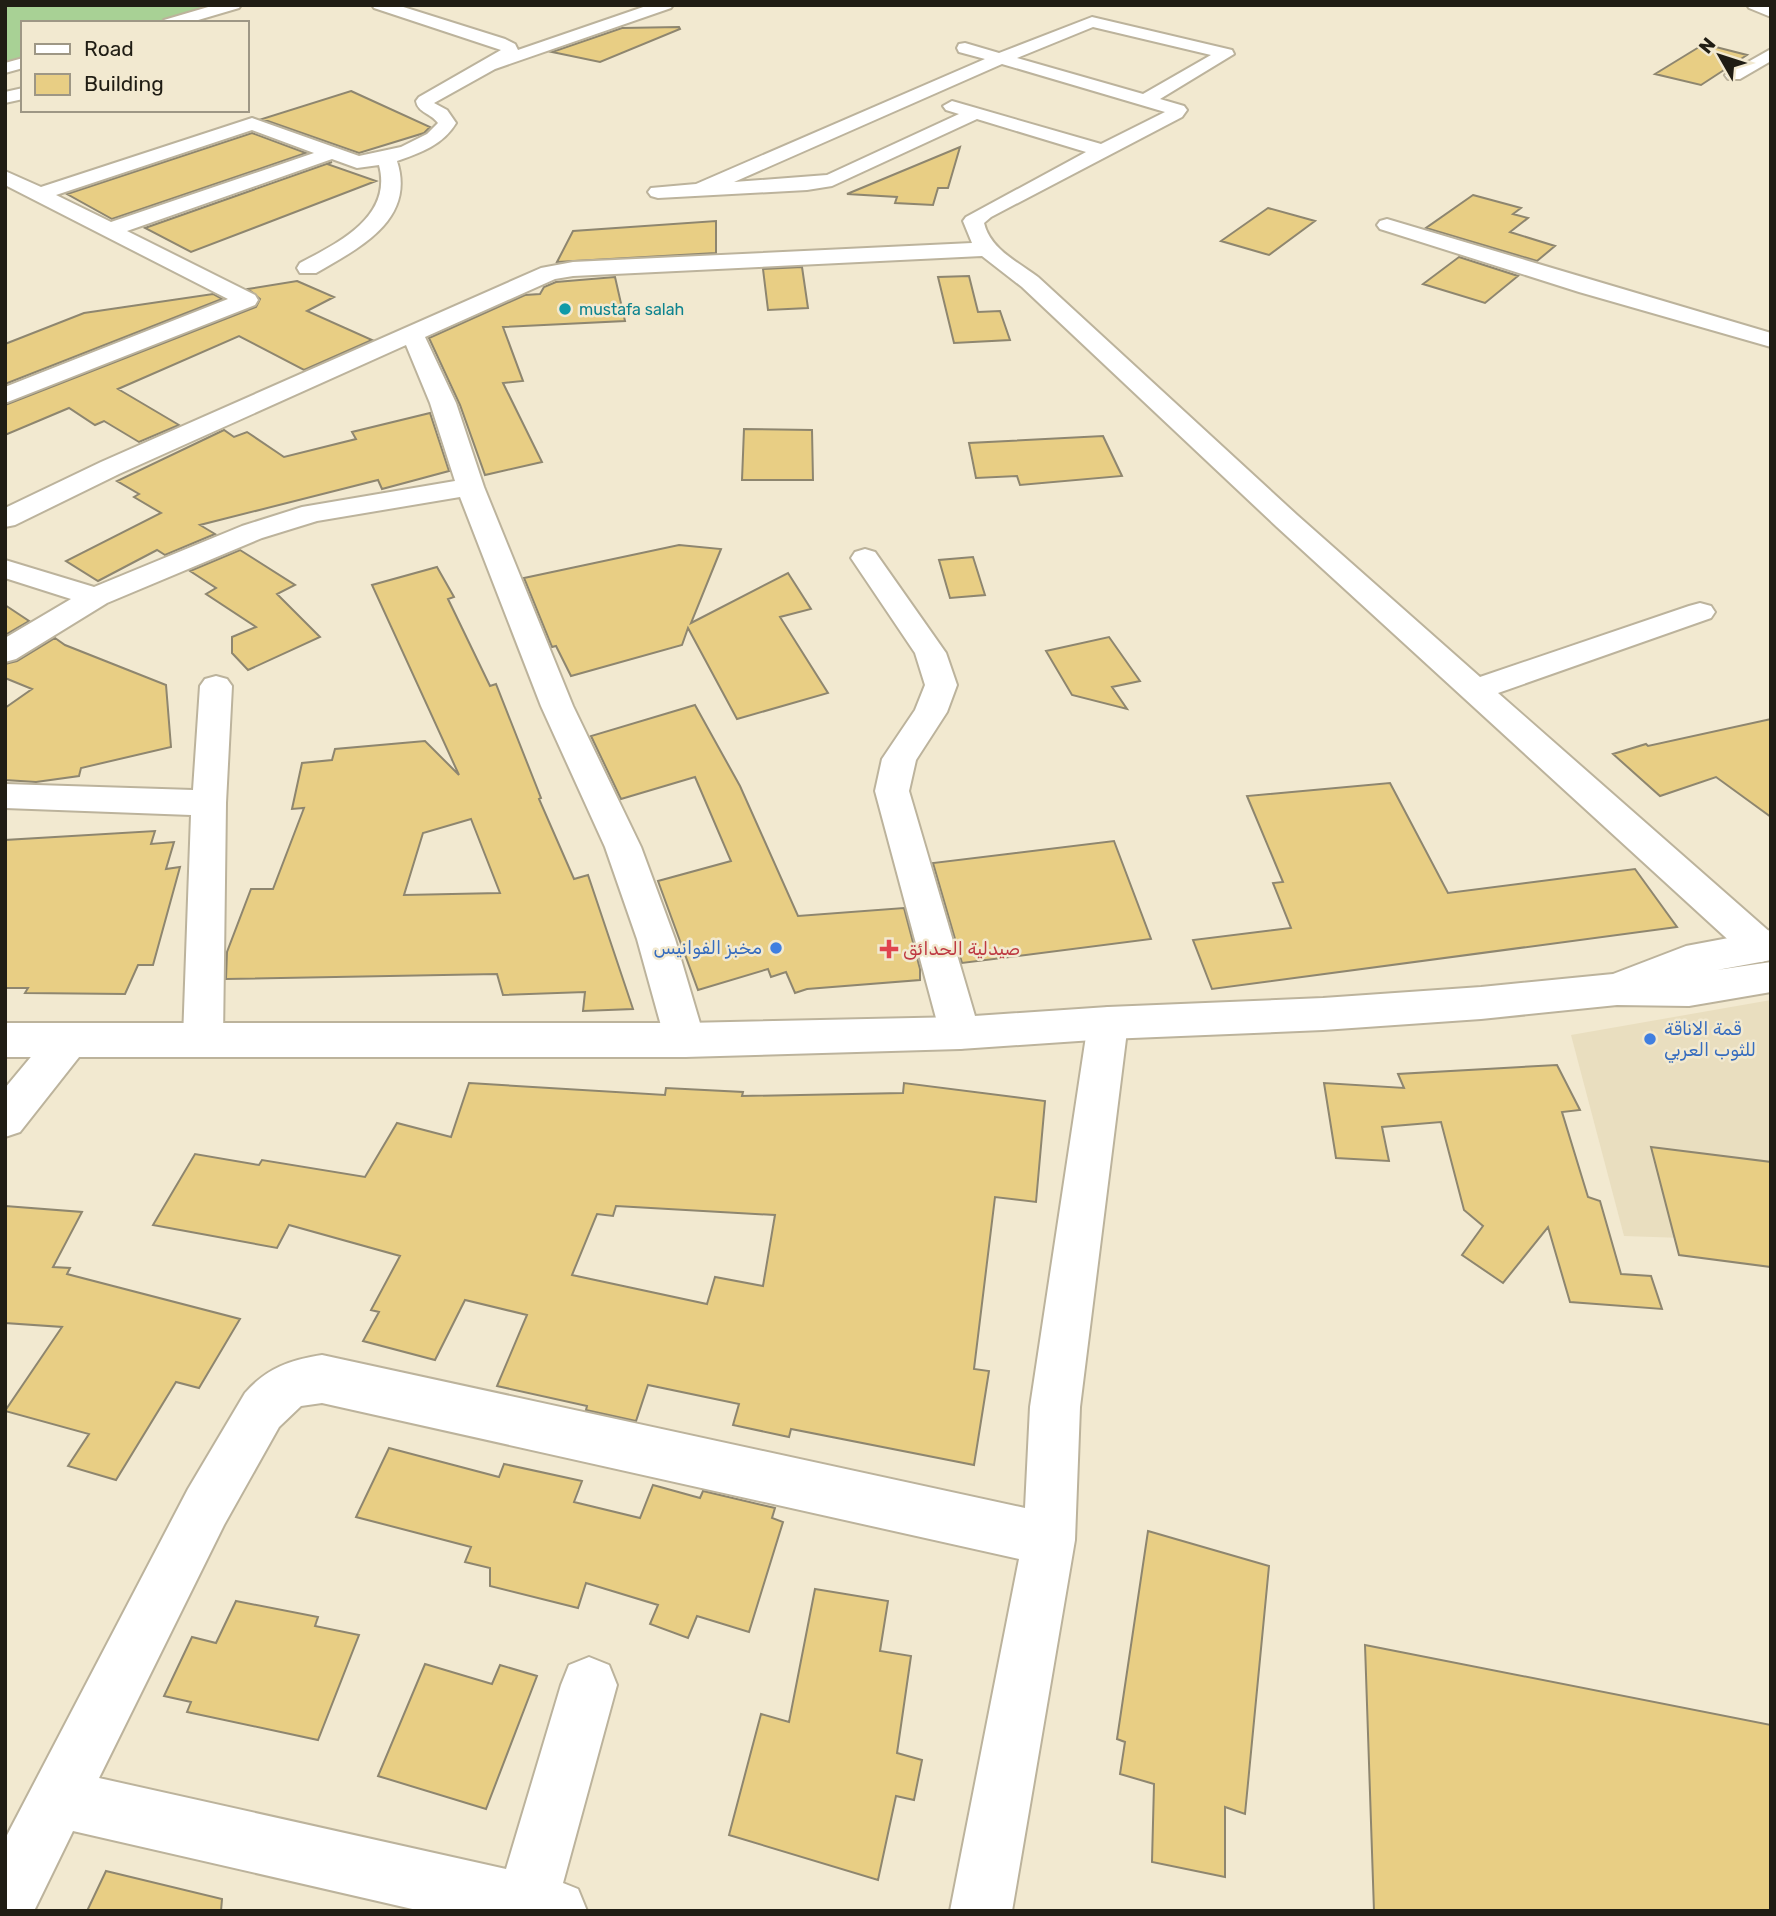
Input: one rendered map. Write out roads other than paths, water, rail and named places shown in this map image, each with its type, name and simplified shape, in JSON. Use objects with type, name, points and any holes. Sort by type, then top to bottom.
[{"type":"street","points":[[177,21],[233,5]]},
{"type":"street","points":[[40,194],[252,124],[357,162],[387,159],[445,130],[447,123],[440,114],[426,106],[425,101],[510,54],[506,45],[380,5]]},
{"type":"street","points":[[495,64],[665,5]]},
{"type":"street","points":[[1755,5],[1771,12]]},
{"type":"street","points":[[701,189],[1001,58],[1092,22],[1226,54],[1147,100]]},
{"type":"street","points":[[5,1040],[685,1040],[960,1033],[1402,1009],[1617,989],[1689,990],[1767,956],[1287,522],[1030,282],[988,249],[974,233],[973,221],[1178,110],[965,48]]},
{"type":"street","points":[[1734,75],[1771,54]]},
{"type":"street","points":[[916,95],[1103,151]]},
{"type":"street","points":[[658,192],[807,184],[832,180],[975,113]]},
{"type":"street","points":[[112,229],[332,153]]},
{"type":"street","points":[[308,268],[352,242],[380,216],[392,183],[387,159]]},
{"type":"street","points":[[5,177],[112,229],[247,300],[5,397]]},
{"type":"street","points":[[1387,225],[1771,340]]},
{"type":"street","points":[[5,519],[110,468],[536,277],[573,269],[988,249]]},
{"type":"street","points":[[412,333],[443,403],[470,487],[557,706],[623,847],[656,939],[685,1040]]},
{"type":"street","points":[[5,652],[96,597],[251,533],[312,513],[470,487]]},
{"type":"street","points":[[866,558],[930,653],[941,685],[931,712],[899,759],[892,791],[960,1033]]},
{"type":"street","points":[[5,569],[96,597]]},
{"type":"street","points":[[1473,690],[1700,612]]},
{"type":"street","points":[[203,1040],[209,803],[216,686]]},
{"type":"street","points":[[5,796],[209,803]]},
{"type":"street","points":[[981,1911],[1049,1541],[1055,1408],[1108,1023]]},
{"type":"street","points":[[5,1119],[69,1040]]},
{"type":"street","points":[[5,1903],[206,1507],[262,1410],[274,1396],[292,1384],[322,1379],[1049,1541]]},
{"type":"street","points":[[59,1798],[541,1907],[589,1685]]},
{"type":"place","name":"mustafa salah","points":[[565,309]]},
{"type":"place","name":"مخبز الفوانيس","points":[[776,948]]},
{"type":"place","name":"صيدلية الحدائق","points":[[889,949]]},
{"type":"place","name":"قمة الاناقة للثوب العربي","points":[[1650,1039]]}]
